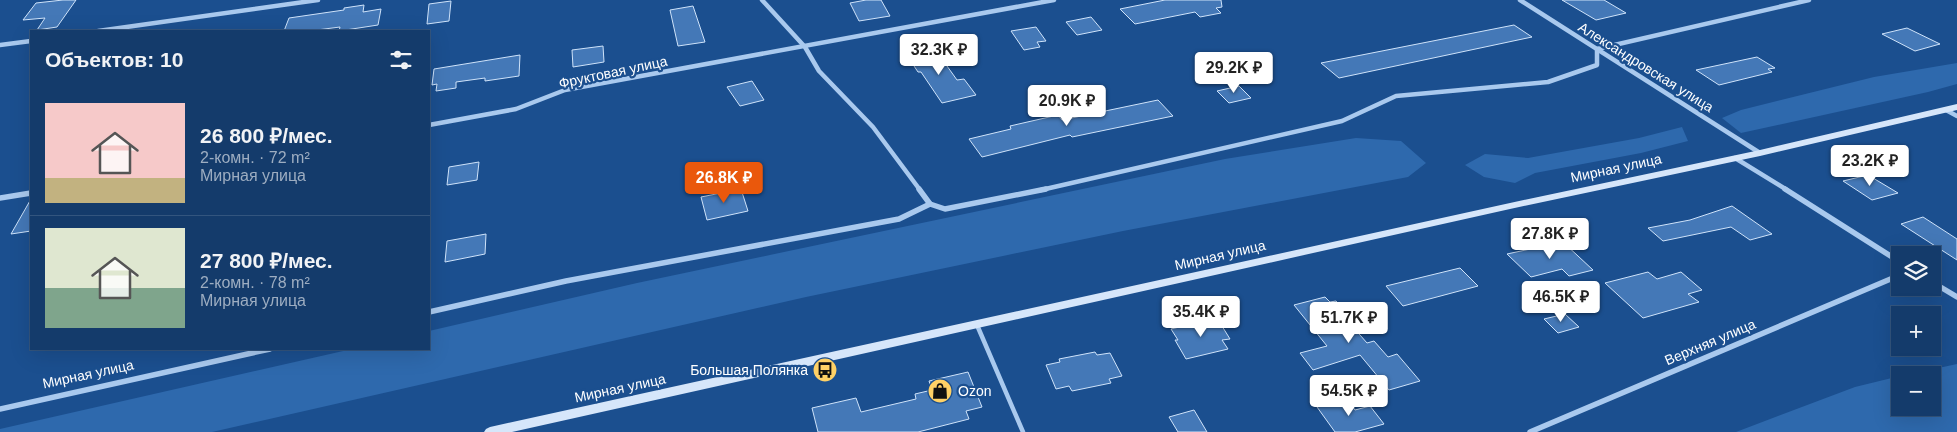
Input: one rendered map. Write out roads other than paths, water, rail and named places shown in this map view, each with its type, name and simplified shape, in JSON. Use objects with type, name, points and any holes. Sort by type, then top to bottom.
[{"type":"street","points":[[105,30],[318,0]]},
{"type":"street","points":[[762,0],[804,47],[819,71],[873,127],[930,204],[945,209],[1018,196],[1342,121],[1396,96],[1548,82],[1597,64],[1597,49],[1809,0]]},
{"type":"street","name":"Фруктовая улица","points":[[430,125],[509,111],[544,101],[564,90],[1054,0]]},
{"type":"street","name":"Александровская улица","points":[[1520,0],[1760,152]]},
{"type":"street","points":[[0,45],[30,41]]},
{"type":"street","name":"Мирная улица","points":[[490,432],[1734,158],[1957,107]]},
{"type":"street","points":[[1946,110],[1957,116]]},
{"type":"street","points":[[1734,158],[1891,256]]},
{"type":"street","points":[[0,198],[30,193]]},
{"type":"street","points":[[430,312],[566,281],[899,219],[930,204]]},
{"type":"street","name":"Верхняя улица","points":[[1530,432],[1891,279]]},
{"type":"street","points":[[1941,287],[1957,297]]},
{"type":"street","name":"Мирная улица","points":[[0,409],[266,350]]},
{"type":"lane","points":[[977,325],[1023,432]]},
{"type":"place","name":"Большая Полянка","points":[[825,370]]},
{"type":"place","name":"Ozon","points":[[940,391]]}]
